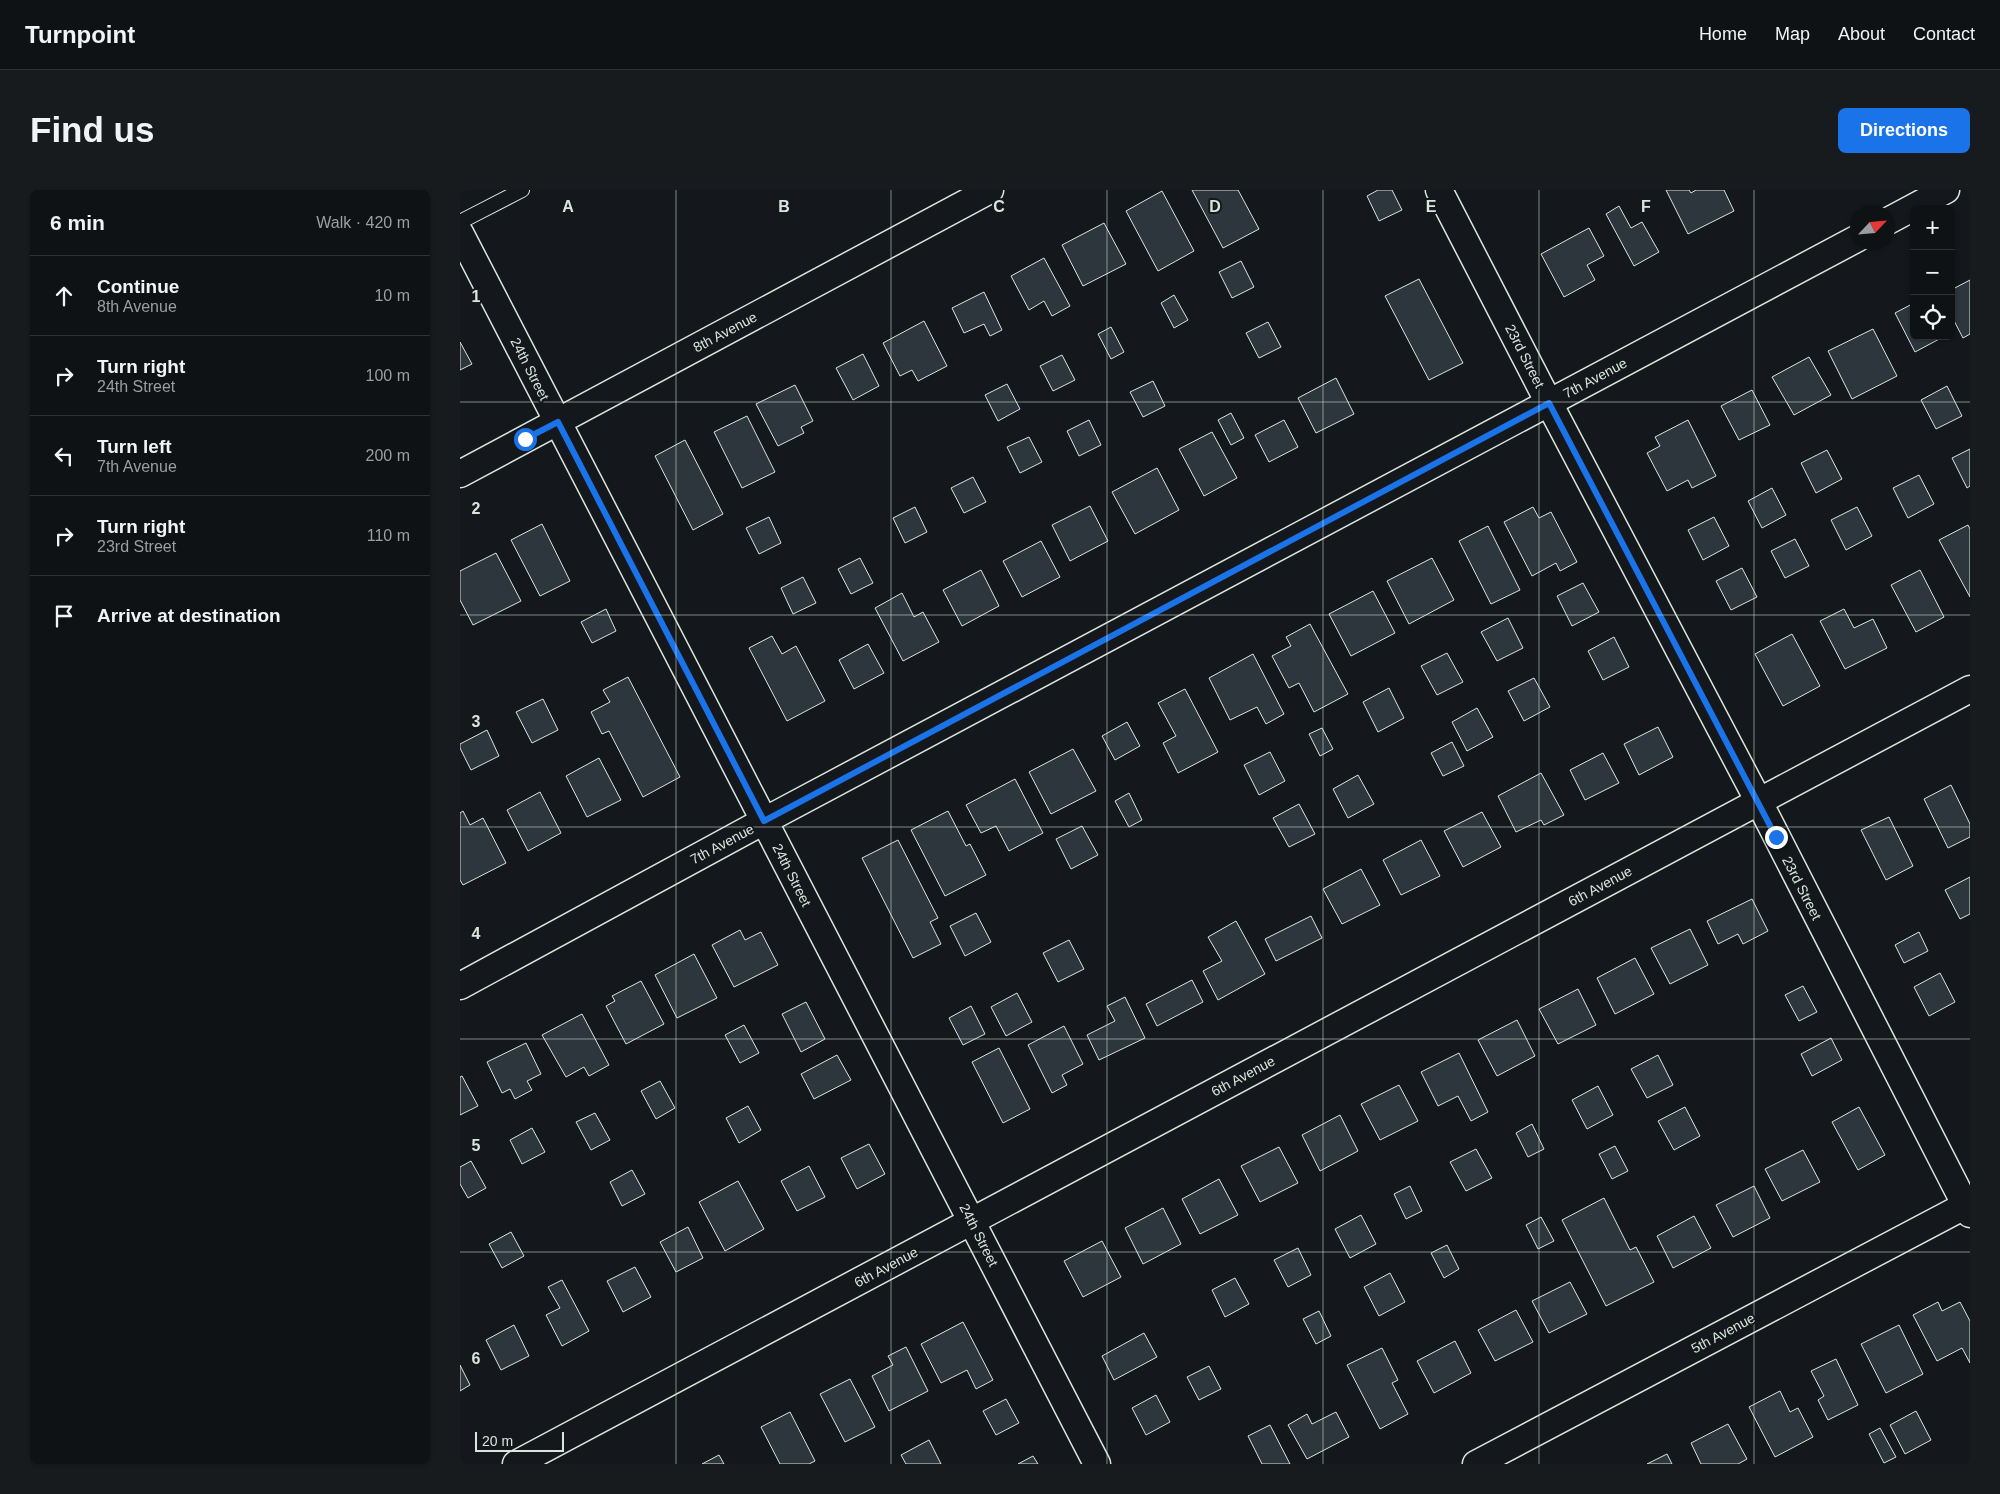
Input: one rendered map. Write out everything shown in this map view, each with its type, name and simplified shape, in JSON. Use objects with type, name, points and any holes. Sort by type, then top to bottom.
[{"type":"street","name":"8th Avenue","points":[[460,474],[990,190]]},
{"type":"street","name":"23rd Street","points":[[1439,190],[1968,1207]]},
{"type":"street","points":[[1895,218],[1946,190]]},
{"type":"street","name":"24th Street","points":[[460,233],[1097,1464]]},
{"type":"street","name":"7th Avenue","points":[[460,986],[764,821],[1850,242]]},
{"type":"street","name":"6th Avenue","points":[[516,1464],[1970,689]]},
{"type":"street","name":"5th Avenue","points":[[1476,1464],[1968,1207]]},
{"type":"lane","points":[[460,222],[522,190]]},
{"type":"building","points":[[1192,190],[1238,190],[1259,229],[1223,248]]},
{"type":"building","points":[[1378,190],[1392,190],[1402,210],[1379,221],[1367,196]]},
{"type":"building","points":[[1666,190],[1689,190],[1691,193],[1696,190],[1724,190],[1734,211],[1688,234]]},
{"type":"building","points":[[1162,191],[1194,251],[1158,271],[1126,211]]},
{"type":"building","points":[[1619,206],[1631,228],[1642,222],[1659,252],[1634,266],[1606,214]]},
{"type":"building","points":[[1104,223],[1126,264],[1083,286],[1062,245]]},
{"type":"building","points":[[1589,228],[1604,256],[1587,265],[1595,280],[1564,297],[1541,254]]},
{"type":"building","points":[[1044,258],[1070,306],[1052,316],[1044,301],[1029,310],[1011,276]]},
{"type":"building","points":[[1241,261],[1254,287],[1232,298],[1219,272]]},
{"type":"building","points":[[1419,279],[1463,363],[1429,380],[1385,296]]},
{"type":"building","points":[[1970,280],[1970,334],[1963,338],[1955,323],[1955,288]]},
{"type":"building","points":[[984,292],[1002,330],[990,336],[984,324],[964,333],[952,308]]},
{"type":"building","points":[[1174,295],[1188,320],[1174,328],[1161,303]]},
{"type":"building","points":[[1910,305],[1910,340],[1938,340],[1915,352],[1895,313]]},
{"type":"building","points":[[924,321],[947,366],[918,381],[912,370],[900,376],[883,343]]},
{"type":"building","points":[[1268,322],[1281,347],[1259,358],[1246,333]]},
{"type":"building","points":[[1111,327],[1124,352],[1111,359],[1098,334]]},
{"type":"building","points":[[1873,329],[1897,376],[1852,399],[1828,351]]},
{"type":"building","points":[[460,342],[472,364],[460,370]]},
{"type":"building","points":[[863,354],[879,386],[853,400],[836,368]]},
{"type":"building","points":[[1062,355],[1075,380],[1053,391],[1040,366]]},
{"type":"building","points":[[1809,357],[1831,395],[1794,415],[1772,377]]},
{"type":"building","points":[[1336,378],[1354,414],[1316,433],[1298,398]]},
{"type":"building","points":[[1153,381],[1165,406],[1143,417],[1130,392]]},
{"type":"building","points":[[1007,384],[1020,409],[998,421],[985,395]]},
{"type":"building","points":[[795,385],[813,421],[801,427],[804,433],[778,446],[756,404]]},
{"type":"building","points":[[1947,386],[1962,416],[1936,429],[1921,400]]},
{"type":"building","points":[[1752,390],[1770,425],[1739,440],[1721,406]]},
{"type":"building","points":[[1231,413],[1244,438],[1231,445],[1218,420]]},
{"type":"building","points":[[747,416],[775,472],[742,488],[714,432]]},
{"type":"building","points":[[1089,420],[1101,445],[1079,456],[1067,431]]},
{"type":"building","points":[[1284,420],[1298,447],[1269,462],[1255,435]]},
{"type":"building","points":[[1688,420],[1716,476],[1692,488],[1688,480],[1667,491],[1647,453],[1660,446],[1655,437]]},
{"type":"building","points":[[1212,432],[1237,478],[1204,496],[1179,449]]},
{"type":"building","points":[[1029,437],[1042,462],[1020,473],[1007,447]]},
{"type":"building","points":[[685,440],[723,514],[693,530],[655,456]]},
{"type":"building","points":[[1970,449],[1970,486],[1967,488],[1952,458]]},
{"type":"building","points":[[1827,450],[1842,479],[1816,493],[1801,463]]},
{"type":"building","points":[[1157,468],[1179,510],[1135,534],[1112,492]]},
{"type":"building","points":[[1919,475],[1934,504],[1908,518],[1893,488]]},
{"type":"building","points":[[973,477],[986,502],[964,513],[951,488]]},
{"type":"building","points":[[1772,488],[1786,515],[1762,528],[1748,501]]},
{"type":"building","points":[[1090,506],[1108,541],[1070,561],[1052,525]]},
{"type":"building","points":[[915,507],[927,532],[905,543],[893,518]]},
{"type":"building","points":[[1533,507],[1539,518],[1551,512],[1577,562],[1560,571],[1556,563],[1532,576],[1504,522]]},
{"type":"building","points":[[1857,507],[1872,536],[1846,550],[1831,520]]},
{"type":"building","points":[[769,517],[781,543],[759,554],[746,528]]},
{"type":"building","points":[[1714,517],[1729,546],[1703,560],[1688,530]]},
{"type":"building","points":[[542,524],[570,581],[540,596],[511,540]]},
{"type":"building","points":[[1968,525],[1970,529],[1970,597],[1939,540]]},
{"type":"building","points":[[1488,526],[1520,590],[1491,604],[1459,541]]},
{"type":"building","points":[[1795,539],[1809,566],[1785,578],[1771,551]]},
{"type":"building","points":[[1041,541],[1060,577],[1022,597],[1003,561]]},
{"type":"building","points":[[496,553],[521,601],[473,625],[460,600],[460,571]]},
{"type":"building","points":[[860,558],[873,583],[851,594],[838,569]]},
{"type":"building","points":[[1432,558],[1454,600],[1409,624],[1387,581]]},
{"type":"building","points":[[1742,568],[1757,597],[1731,610],[1716,581]]},
{"type":"building","points":[[981,570],[999,606],[962,626],[943,590]]},
{"type":"building","points":[[1920,570],[1944,617],[1916,632],[1891,585]]},
{"type":"building","points":[[803,577],[816,603],[793,614],[781,588]]},
{"type":"building","points":[[1583,583],[1599,612],[1572,626],[1557,596]]},
{"type":"building","points":[[1373,591],[1395,633],[1351,656],[1329,614]]},
{"type":"building","points":[[902,593],[914,617],[923,612],[939,642],[903,661],[875,608]]},
{"type":"building","points":[[606,609],[616,631],[592,643],[581,622]]},
{"type":"building","points":[[1844,609],[1854,628],[1873,619],[1887,648],[1845,669],[1820,621]]},
{"type":"building","points":[[1508,618],[1523,648],[1497,661],[1481,632]]},
{"type":"building","points":[[1310,624],[1348,694],[1314,712],[1299,683],[1289,688],[1272,656],[1291,646],[1286,637]]},
{"type":"building","points":[[1792,634],[1820,686],[1783,706],[1755,654]]},
{"type":"building","points":[[772,636],[782,654],[796,646],[825,701],[787,721],[749,648]]},
{"type":"building","points":[[1614,637],[1629,667],[1603,680],[1588,651]]},
{"type":"building","points":[[868,644],[884,673],[854,689],[839,660]]},
{"type":"building","points":[[1447,653],[1463,682],[1437,695],[1421,666]]},
{"type":"building","points":[[1253,654],[1284,714],[1266,724],[1257,707],[1230,720],[1209,678]]},
{"type":"building","points":[[628,677],[680,777],[643,797],[609,731],[602,734],[591,712],[610,702],[603,690]]},
{"type":"building","points":[[1534,678],[1550,707],[1524,721],[1508,691]]},
{"type":"building","points":[[1389,688],[1404,718],[1378,732],[1363,702]]},
{"type":"building","points":[[1185,689],[1218,752],[1178,773],[1163,743],[1176,736],[1158,703]]},
{"type":"building","points":[[543,699],[558,730],[532,743],[516,712]]},
{"type":"building","points":[[1477,708],[1493,737],[1467,751],[1452,722]]},
{"type":"building","points":[[1127,722],[1140,746],[1115,760],[1102,736]]},
{"type":"building","points":[[1658,727],[1673,757],[1639,775],[1624,744]]},
{"type":"building","points":[[1322,728],[1333,749],[1320,756],[1309,734]]},
{"type":"building","points":[[487,730],[499,756],[471,770],[460,748],[460,744]]},
{"type":"building","points":[[1452,742],[1464,766],[1443,776],[1431,753]]},
{"type":"building","points":[[1073,749],[1096,791],[1051,814],[1029,772]]},
{"type":"building","points":[[1270,752],[1285,781],[1259,795],[1244,765]]},
{"type":"building","points":[[1603,753],[1619,783],[1585,800],[1570,770]]},
{"type":"building","points":[[599,758],[621,800],[587,817],[566,776]]},
{"type":"building","points":[[1541,773],[1564,815],[1544,825],[1541,820],[1516,832],[1498,796]]},
{"type":"building","points":[[1358,775],[1374,804],[1348,818],[1333,789]]},
{"type":"building","points":[[1015,779],[1043,833],[1009,851],[996,826],[981,833],[966,805]]},
{"type":"building","points":[[1951,785],[1970,824],[1970,837],[1948,848],[1924,799]]},
{"type":"building","points":[[540,792],[561,833],[528,851],[507,810]]},
{"type":"building","points":[[1129,793],[1142,820],[1129,827],[1115,801]]},
{"type":"building","points":[[1299,804],[1315,834],[1289,847],[1273,818]]},
{"type":"building","points":[[463,811],[470,825],[483,818],[506,863],[463,885],[460,880],[460,813]]},
{"type":"building","points":[[948,811],[966,846],[970,844],[986,875],[945,896],[911,830]]},
{"type":"building","points":[[1482,812],[1501,847],[1463,867],[1444,831]]},
{"type":"building","points":[[1889,817],[1913,866],[1886,880],[1861,830]]},
{"type":"building","points":[[1082,826],[1098,855],[1071,869],[1056,839]]},
{"type":"building","points":[[898,840],[938,918],[930,922],[941,944],[913,958],[862,858]]},
{"type":"building","points":[[1421,840],[1440,876],[1401,895],[1383,860]]},
{"type":"building","points":[[1361,869],[1380,905],[1342,924],[1323,889]]},
{"type":"building","points":[[1970,877],[1970,914],[1960,919],[1945,890]]},
{"type":"building","points":[[1752,899],[1768,931],[1743,944],[1738,934],[1718,944],[1707,921]]},
{"type":"building","points":[[976,913],[991,942],[965,956],[950,926]]},
{"type":"building","points":[[1311,916],[1322,938],[1276,961],[1265,939]]},
{"type":"building","points":[[1236,921],[1265,974],[1218,1000],[1203,971],[1222,961],[1208,937]]},
{"type":"building","points":[[1690,929],[1708,965],[1670,984],[1651,948]]},
{"type":"building","points":[[740,930],[745,940],[761,932],[778,965],[734,987],[712,945]]},
{"type":"building","points":[[1919,932],[1928,951],[1904,963],[1895,945]]},
{"type":"building","points":[[1069,940],[1084,969],[1058,982],[1043,953]]},
{"type":"building","points":[[694,954],[717,998],[677,1018],[655,975]]},
{"type":"building","points":[[1635,958],[1654,994],[1615,1014],[1597,978]]},
{"type":"building","points":[[1940,973],[1955,1002],[1929,1016],[1914,987]]},
{"type":"building","points":[[1192,980],[1203,1002],[1157,1026],[1146,1004]]},
{"type":"building","points":[[641,981],[664,1024],[626,1044],[606,1006],[615,1001],[612,996]]},
{"type":"building","points":[[1803,986],[1817,1012],[1799,1021],[1785,995]]},
{"type":"building","points":[[1578,989],[1596,1025],[1558,1044],[1539,1009]]},
{"type":"building","points":[[1017,993],[1032,1022],[1006,1036],[991,1007]]},
{"type":"building","points":[[1125,997],[1145,1038],[1099,1060],[1087,1035],[1115,1021],[1107,1006]]},
{"type":"building","points":[[806,1002],[825,1039],[801,1052],[782,1014]]},
{"type":"building","points":[[971,1006],[985,1034],[963,1045],[949,1018]]},
{"type":"building","points":[[582,1014],[609,1065],[589,1076],[584,1067],[566,1077],[542,1035]]},
{"type":"building","points":[[1517,1020],[1535,1056],[1497,1076],[1478,1040]]},
{"type":"building","points":[[744,1025],[759,1053],[740,1063],[725,1035]]},
{"type":"building","points":[[1064,1026],[1083,1064],[1062,1075],[1067,1085],[1052,1093],[1028,1045]]},
{"type":"building","points":[[1831,1038],[1842,1060],[1812,1076],[1801,1054]]},
{"type":"building","points":[[526,1043],[541,1074],[527,1081],[532,1090],[515,1099],[510,1089],[502,1093],[487,1062]]},
{"type":"building","points":[[999,1048],[1030,1109],[1003,1123],[972,1062]]},
{"type":"building","points":[[1459,1053],[1488,1112],[1471,1121],[1458,1096],[1438,1106],[1421,1072]]},
{"type":"building","points":[[837,1055],[851,1080],[814,1099],[801,1074]]},
{"type":"building","points":[[1658,1055],[1673,1085],[1647,1098],[1631,1069]]},
{"type":"building","points":[[462,1076],[478,1106],[460,1115],[460,1077]]},
{"type":"building","points":[[660,1081],[675,1108],[656,1119],[641,1091]]},
{"type":"building","points":[[1399,1085],[1418,1121],[1380,1140],[1361,1104]]},
{"type":"building","points":[[1598,1086],[1613,1115],[1587,1129],[1572,1100]]},
{"type":"building","points":[[748,1106],[761,1130],[739,1143],[726,1118]]},
{"type":"building","points":[[1685,1107],[1700,1136],[1674,1150],[1658,1121]]},
{"type":"building","points":[[1859,1107],[1885,1155],[1858,1170],[1832,1122]]},
{"type":"building","points":[[595,1113],[610,1140],[591,1150],[576,1122]]},
{"type":"building","points":[[1340,1115],[1358,1151],[1320,1171],[1302,1135]]},
{"type":"building","points":[[1532,1124],[1544,1149],[1528,1157],[1516,1133]]},
{"type":"building","points":[[532,1128],[545,1152],[522,1164],[510,1140]]},
{"type":"building","points":[[869,1144],[885,1174],[857,1189],[841,1158]]},
{"type":"building","points":[[1615,1146],[1628,1171],[1612,1179],[1599,1154]]},
{"type":"building","points":[[1279,1147],[1298,1183],[1260,1202],[1241,1166]]},
{"type":"building","points":[[1476,1149],[1492,1178],[1466,1191],[1450,1162]]},
{"type":"building","points":[[1803,1150],[1820,1182],[1782,1201],[1765,1169]]},
{"type":"building","points":[[471,1161],[486,1188],[468,1198],[460,1184],[460,1167]]},
{"type":"building","points":[[809,1166],[825,1197],[797,1211],[781,1181]]},
{"type":"building","points":[[632,1170],[645,1194],[622,1206],[610,1182]]},
{"type":"building","points":[[1219,1179],[1238,1215],[1200,1234],[1182,1199]]},
{"type":"building","points":[[738,1181],[764,1229],[725,1251],[699,1202]]},
{"type":"building","points":[[1410,1186],[1422,1211],[1406,1219],[1394,1194]]},
{"type":"building","points":[[1754,1186],[1770,1218],[1733,1237],[1716,1205]]},
{"type":"building","points":[[1604,1198],[1630,1250],[1636,1247],[1654,1282],[1606,1306],[1562,1220]]},
{"type":"building","points":[[1163,1208],[1181,1244],[1143,1264],[1125,1228]]},
{"type":"building","points":[[1361,1215],[1376,1244],[1350,1258],[1335,1229]]},
{"type":"building","points":[[1694,1216],[1711,1248],[1673,1268],[1657,1236]]},
{"type":"building","points":[[1541,1217],[1554,1241],[1538,1249],[1526,1225]]},
{"type":"building","points":[[688,1227],[703,1258],[676,1272],[660,1242]]},
{"type":"building","points":[[511,1232],[524,1256],[502,1268],[489,1244]]},
{"type":"building","points":[[1102,1241],[1121,1277],[1083,1297],[1064,1261]]},
{"type":"building","points":[[1447,1245],[1459,1269],[1444,1278],[1431,1253]]},
{"type":"building","points":[[1298,1248],[1311,1275],[1288,1287],[1274,1260]]},
{"type":"building","points":[[635,1267],[651,1297],[623,1312],[607,1281]]},
{"type":"building","points":[[1390,1273],[1405,1302],[1379,1316],[1364,1287]]},
{"type":"building","points":[[1235,1278],[1249,1304],[1225,1317],[1212,1290]]},
{"type":"building","points":[[562,1280],[589,1331],[562,1346],[546,1315],[560,1308],[548,1287]]},
{"type":"building","points":[[1570,1282],[1587,1314],[1549,1333],[1532,1301]]},
{"type":"building","points":[[1938,1302],[1942,1311],[1960,1302],[1970,1321],[1970,1363],[1962,1348],[1937,1361],[1913,1315]]},
{"type":"building","points":[[1516,1310],[1533,1342],[1495,1361],[1478,1330]]},
{"type":"building","points":[[1319,1311],[1331,1336],[1316,1344],[1303,1319]]},
{"type":"building","points":[[963,1322],[993,1380],[976,1389],[967,1370],[941,1383],[921,1344]]},
{"type":"building","points":[[514,1325],[529,1356],[501,1370],[486,1340]]},
{"type":"building","points":[[1899,1325],[1923,1374],[1886,1393],[1861,1344]]},
{"type":"building","points":[[1144,1333],[1157,1357],[1114,1380],[1102,1356]]},
{"type":"building","points":[[1455,1341],[1471,1373],[1434,1393],[1417,1361]]},
{"type":"building","points":[[906,1347],[928,1391],[889,1411],[872,1376],[893,1365],[888,1356]]},
{"type":"building","points":[[1382,1348],[1398,1380],[1392,1383],[1408,1414],[1380,1429],[1347,1365]]},
{"type":"building","points":[[1836,1359],[1858,1405],[1828,1420],[1818,1400],[1824,1396],[1811,1371]]},
{"type":"building","points":[[460,1365],[470,1385],[460,1391]]},
{"type":"building","points":[[1209,1366],[1221,1389],[1199,1400],[1187,1377]]},
{"type":"building","points":[[850,1379],[875,1427],[845,1442],[820,1394]]},
{"type":"building","points":[[1780,1391],[1790,1412],[1798,1408],[1813,1437],[1775,1457],[1749,1407]]},
{"type":"building","points":[[1156,1395],[1170,1422],[1146,1435],[1132,1408]]},
{"type":"building","points":[[1006,1399],[1019,1423],[996,1435],[983,1411]]},
{"type":"building","points":[[1916,1411],[1931,1440],[1905,1454],[1890,1425]]},
{"type":"building","points":[[790,1412],[815,1461],[809,1464],[780,1464],[761,1427]]},
{"type":"building","points":[[1336,1412],[1349,1437],[1307,1459],[1288,1425],[1307,1414],[1312,1424]]},
{"type":"building","points":[[1728,1424],[1747,1459],[1738,1464],[1701,1464],[1691,1443]]},
{"type":"building","points":[[1270,1425],[1290,1464],[1262,1464],[1248,1436]]},
{"type":"building","points":[[1880,1428],[1896,1457],[1884,1463],[1869,1434]]},
{"type":"building","points":[[929,1440],[941,1464],[906,1464],[901,1455]]},
{"type":"building","points":[[1667,1454],[1672,1464],[1647,1464]]},
{"type":"building","points":[[719,1455],[724,1464],[702,1464]]},
{"type":"building","points":[[1033,1456],[1038,1464],[1018,1464]]},
{"type":"route","points":[[525,439],[558,422],[764,821],[1549,403],[1776,837]]}]
